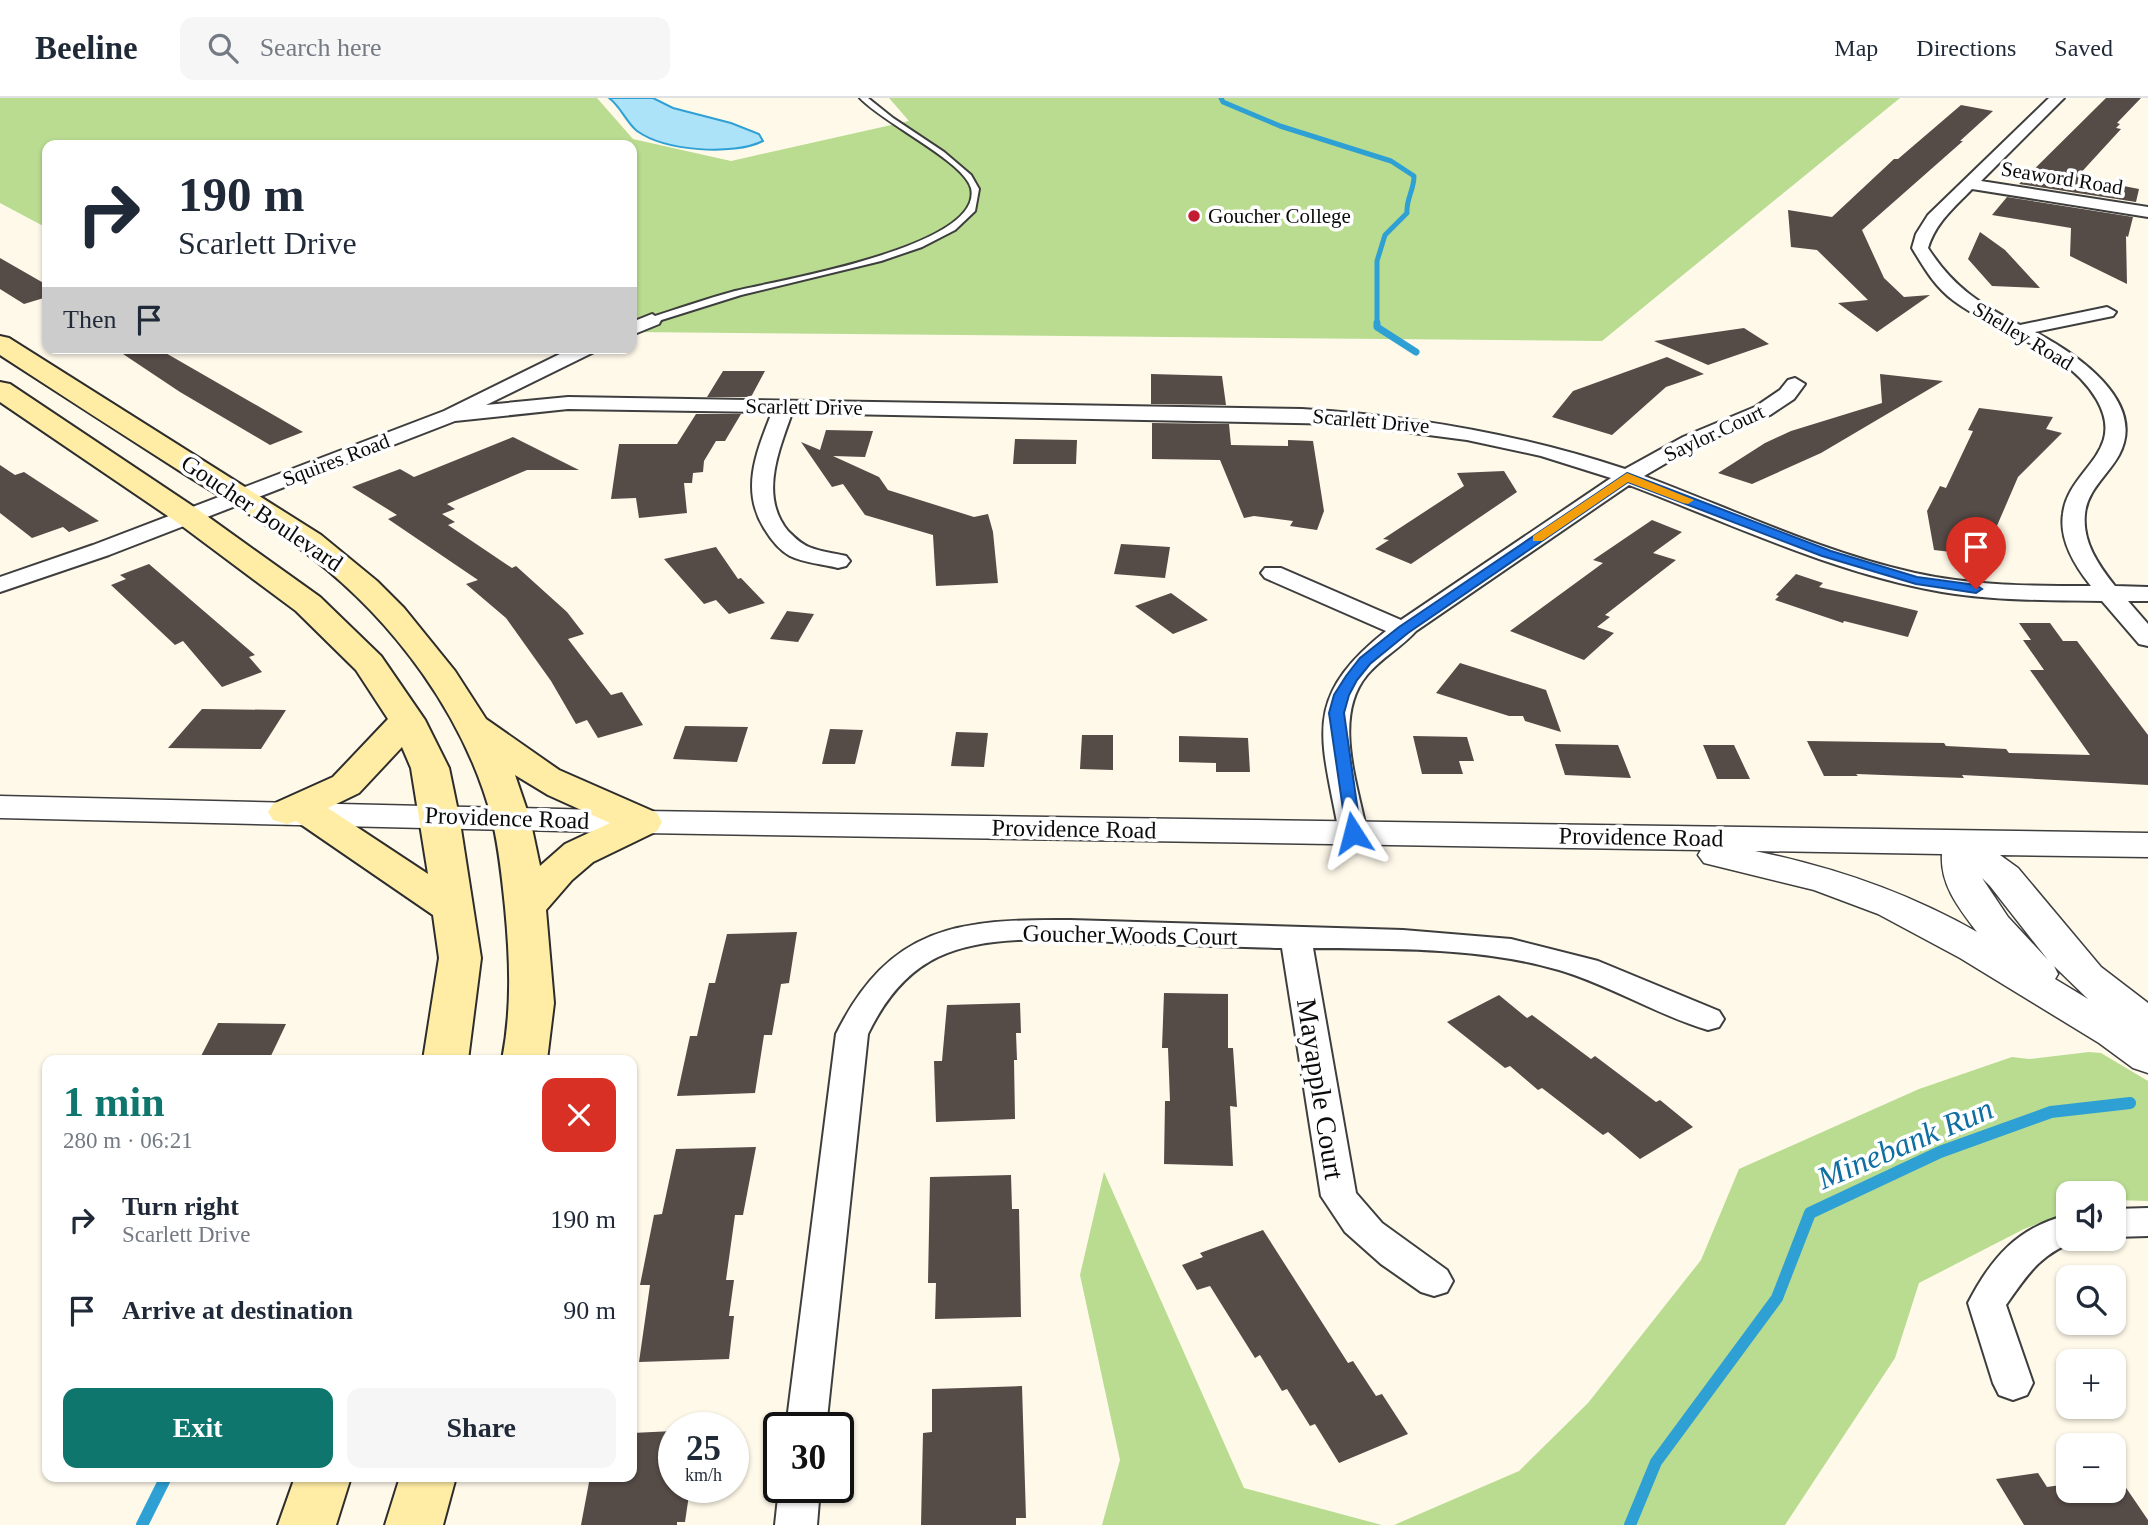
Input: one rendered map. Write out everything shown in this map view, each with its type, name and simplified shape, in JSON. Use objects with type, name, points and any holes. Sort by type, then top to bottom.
[{"type":"main road","name":"Goucher Boulevard","points":[[0,344],[241,496],[337,561],[374,596],[439,671],[467,718],[496,777],[511,818],[525,908],[532,1005],[526,1055]]},
{"type":"main road","name":"Goucher Boulevard","points":[[0,390],[189,517],[308,604],[369,663],[407,720],[430,768],[440,817],[460,958],[447,1055]]},
{"type":"main road","points":[[467,718],[517,760],[573,792],[643,822]]},
{"type":"main road","points":[[407,720],[346,785],[299,813],[454,909]]},
{"type":"main road","points":[[525,908],[558,871],[579,853],[643,822]]},
{"type":"main road","points":[[307,1525],[321,1482]]},
{"type":"main road","points":[[414,1525],[427,1482]]},
{"type":"street","name":"Shelley Road","points":[[2057,98],[1934,218],[1924,234],[1920,248],[1940,281],[1957,296],[2074,365],[2106,397],[2115,415],[2117,432],[2113,448],[2074,502],[2072,518],[2075,536],[2083,556],[2148,639]]},
{"type":"street","name":"Seaword Road","points":[[1969,184],[2148,212]]},
{"type":"street","points":[[2016,331],[2107,312]]},
{"type":"street","points":[[637,327],[652,320]]},
{"type":"street","name":"Squires Road","points":[[0,585],[189,517],[452,415],[574,354]]},
{"type":"street","name":"Scarlett Drive","points":[[527,376],[536,389],[568,403]]},
{"type":"street","name":"Saylor Court","points":[[1353,833],[1337,713],[1342,695],[1365,661],[1404,630],[1627,477],[1706,433],[1779,403],[1795,384]]},
{"type":"street","name":"Scarlett Drive","points":[[452,415],[568,403],[1302,415],[1379,419],[1508,440],[1627,477],[1827,553],[1916,580],[1997,591],[2148,593]]},
{"type":"street","points":[[785,407],[763,467],[760,490],[763,507],[780,536],[799,551],[838,561]]},
{"type":"street","points":[[1273,573],[1404,630]]},
{"type":"street","name":"Providence Road","points":[[0,807],[643,822],[2148,845]]},
{"type":"street","points":[[1623,837],[1780,867],[1835,883],[1893,905],[1964,944],[2148,1057]]},
{"type":"street","points":[[1961,842],[1961,877],[1986,916],[2017,955],[2108,1031]]},
{"type":"street","points":[[1961,842],[2004,877],[2087,977],[2148,1025]]},
{"type":"street","name":"Goucher Woods Court","points":[[808,1412],[852,1034],[874,991],[892,971],[917,955],[947,942],[1040,931],[1424,942],[1527,952],[1606,975],[1708,1019]]},
{"type":"street","name":"Mayapple Court","points":[[1296,939],[1339,1196],[1350,1214],[1370,1234],[1434,1281]]},
{"type":"street","points":[[2126,1223],[2148,1222]]},
{"type":"street","points":[[2013,1383],[1987,1303],[2025,1249],[2056,1232]]},
{"type":"street","points":[[796,1525],[798,1503]]},
{"type":"lane","points":[[652,320],[737,294],[836,271],[903,251],[944,233],[966,216],[976,199],[976,191],[971,181],[947,159],[877,112],[864,98]]},
{"type":"green space","name":"Goucher College","points":[[0,98],[597,98],[633,139],[731,161],[909,121],[889,98],[1900,98],[1602,341],[637,332],[637,140],[42,140],[42,225],[0,203]]},
{"type":"green space","points":[[2101,1053],[2148,1081],[2148,1201],[2126,1200],[2126,1181],[2056,1181],[2056,1217],[2024,1229],[1919,1283],[1895,1358],[1785,1525],[1394,1525],[1519,1471],[1588,1403],[1701,1260],[1739,1169],[1919,1089],[2012,1057],[2029,1059]]},
{"type":"green space","points":[[1104,1172],[1244,1488],[1382,1525],[1102,1525],[1120,1460],[1080,1275]]},
{"type":"water","points":[[609,98],[653,98],[673,108],[731,123],[759,134],[763,141],[735,149],[717,150],[664,143],[637,131]]},
{"type":"building","points":[[2106,98],[2141,98],[2117,123],[2120,124],[2116,128],[2121,129],[2077,177],[2139,189],[2136,202],[2019,184]]},
{"type":"building","points":[[1961,105],[1993,111],[1862,230],[1884,278],[1904,297],[1930,295],[1877,332],[1838,303],[1868,300],[1817,250],[1791,247],[1788,210],[1832,217],[1894,159],[1898,159]]},
{"type":"building","points":[[2007,197],[2133,217],[2128,237],[2126,236],[2127,284],[2070,256],[2071,228],[1992,215]]},
{"type":"building","points":[[1980,232],[2005,250],[2040,288],[1992,286],[1968,259]]},
{"type":"building","points":[[0,258],[42,282],[42,299],[24,304],[0,289]]},
{"type":"building","points":[[1744,328],[1769,344],[1708,365],[1654,341]]},
{"type":"building","points":[[123,354],[167,354],[303,432],[270,445],[180,392]]},
{"type":"building","points":[[1667,357],[1704,374],[1666,387],[1612,435],[1552,417],[1573,391]]},
{"type":"building","points":[[723,371],[765,371],[751,397],[707,397]]},
{"type":"building","points":[[1151,374],[1222,376],[1226,405],[1151,404]]},
{"type":"building","points":[[1880,374],[1943,381],[1821,453],[1752,484],[1718,473],[1765,443],[1791,431],[1882,403]]},
{"type":"building","points":[[1979,408],[2053,417],[2046,429],[2062,433],[2018,477],[1990,542],[1993,557],[1934,550],[1927,511],[1940,486],[1946,488],[1973,431],[1968,430]]},
{"type":"building","points":[[696,414],[741,414],[725,441],[716,441],[704,461],[703,472],[693,473],[692,483],[684,483],[687,513],[639,518],[636,498],[611,499],[619,444],[677,444]]},
{"type":"building","points":[[1152,423],[1229,424],[1231,445],[1288,446],[1288,440],[1313,441],[1324,511],[1317,530],[1290,526],[1293,521],[1254,516],[1244,518],[1220,460],[1152,459]]},
{"type":"building","points":[[826,430],[873,431],[865,457],[833,456],[879,477],[888,490],[974,517],[988,514],[993,532],[998,583],[936,586],[933,535],[865,515],[843,484],[832,487],[801,442],[820,450]]},
{"type":"building","points":[[513,437],[579,470],[527,470],[447,504],[455,509],[442,514],[455,522],[448,525],[512,568],[516,566],[567,612],[584,634],[568,639],[611,695],[622,692],[643,725],[598,738],[587,720],[576,724],[551,681],[506,618],[466,584],[478,580],[388,519],[397,515],[352,487],[400,469],[414,477]]},
{"type":"building","points":[[1015,439],[1077,440],[1076,464],[1013,464]]},
{"type":"building","points":[[0,465],[15,475],[24,472],[99,521],[69,532],[63,527],[32,538],[0,513]]},
{"type":"building","points":[[1504,471],[1517,492],[1411,564],[1375,549],[1389,540],[1383,539],[1464,486],[1457,473]]},
{"type":"building","points":[[1652,520],[1682,532],[1653,553],[1676,560],[1605,615],[1610,617],[1597,627],[1614,633],[1584,660],[1510,631],[1603,563],[1593,560]]},
{"type":"building","points":[[1121,544],[1170,547],[1165,578],[1114,574]]},
{"type":"building","points":[[716,547],[738,579],[741,578],[765,603],[729,614],[716,600],[704,604],[664,559]]},
{"type":"building","points":[[149,564],[255,655],[249,657],[262,672],[222,687],[183,641],[175,645],[111,585],[126,579],[120,575]]},
{"type":"building","points":[[1796,574],[1823,583],[1819,587],[1918,611],[1908,637],[1844,621],[1843,623],[1775,600],[1779,596],[1776,595]]},
{"type":"building","points":[[1171,593],[1208,620],[1173,634],[1135,606]]},
{"type":"building","points":[[787,611],[814,614],[798,642],[770,639]]},
{"type":"building","points":[[2019,623],[2050,623],[2063,641],[2077,641],[2148,735],[2148,785],[1962,775],[1964,778],[1856,774],[1858,776],[1824,776],[1807,741],[1944,743],[1946,746],[2006,749],[2009,753],[2090,755],[2030,670],[2044,670],[2023,640],[2031,640]]},
{"type":"building","points":[[1460,663],[1546,690],[1561,732],[1525,721],[1523,716],[1509,716],[1436,693]]},
{"type":"building","points":[[202,709],[286,710],[261,749],[168,748]]},
{"type":"building","points":[[685,726],[748,727],[737,762],[673,759]]},
{"type":"building","points":[[830,729],[863,730],[855,764],[822,764]]},
{"type":"building","points":[[956,732],[988,733],[984,767],[951,766]]},
{"type":"building","points":[[1082,735],[1113,735],[1113,770],[1080,769]]},
{"type":"building","points":[[1179,736],[1248,738],[1250,772],[1216,772],[1216,763],[1179,762]]},
{"type":"building","points":[[1413,736],[1467,737],[1474,761],[1459,761],[1463,774],[1422,774]]},
{"type":"building","points":[[1555,744],[1618,745],[1631,778],[1565,775]]},
{"type":"building","points":[[1703,745],[1734,745],[1750,779],[1717,779]]},
{"type":"building","points":[[797,932],[789,983],[781,984],[772,1035],[764,1035],[755,1093],[677,1096],[690,1036],[697,1036],[709,983],[715,983],[727,934]]},
{"type":"building","points":[[1164,993],[1228,994],[1228,1048],[1233,1048],[1237,1107],[1230,1106],[1233,1166],[1164,1164],[1165,1101],[1170,1101],[1168,1048],[1162,1048]]},
{"type":"building","points":[[1499,995],[1527,1018],[1532,1015],[1591,1059],[1595,1056],[1656,1102],[1660,1100],[1693,1127],[1640,1159],[1608,1132],[1603,1135],[1542,1088],[1538,1090],[1510,1066],[1505,1068],[1447,1022]]},
{"type":"building","points":[[1020,1003],[1021,1033],[1016,1033],[1017,1060],[1014,1060],[1015,1119],[936,1122],[934,1061],[942,1061],[947,1005]]},
{"type":"building","points":[[218,1023],[286,1024],[271,1055],[202,1055]]},
{"type":"building","points":[[756,1147],[743,1215],[735,1215],[726,1280],[734,1280],[729,1316],[734,1316],[729,1359],[639,1362],[650,1285],[640,1285],[654,1215],[662,1214],[676,1149]]},
{"type":"building","points":[[1011,1175],[1012,1209],[1019,1209],[1021,1317],[935,1319],[936,1283],[928,1283],[930,1177]]},
{"type":"building","points":[[1263,1230],[1348,1363],[1353,1361],[1376,1396],[1382,1394],[1408,1434],[1339,1463],[1315,1424],[1310,1426],[1287,1389],[1282,1391],[1260,1355],[1255,1358],[1210,1286],[1197,1290],[1182,1265],[1203,1257],[1200,1253]]},
{"type":"building","points":[[1022,1386],[1026,1518],[1016,1518],[1016,1525],[921,1525],[923,1433],[932,1432],[932,1389]]},
{"type":"building","points":[[658,1432],[658,1503],[688,1503],[685,1522],[677,1522],[677,1525],[581,1525],[589,1482],[637,1482],[637,1433]]},
{"type":"building","points":[[2038,1473],[2047,1487],[2056,1486],[2056,1503],[2126,1503],[2126,1488],[2148,1520],[2148,1525],[2024,1525],[1996,1479]]},
{"type":"waterway","points":[[1221,98],[1223,102],[1280,126],[1391,161],[1414,176],[1407,213],[1385,235],[1377,261],[1377,327],[1416,352]]},
{"type":"waterway","name":"Minebank Run","points":[[1630,1525],[1656,1462],[1777,1298],[1810,1213],[1940,1152],[2051,1112],[2130,1103]]},
{"type":"waterway","points":[[142,1525],[164,1482]]},
{"type":"slow traffic","points":[[1537,538],[1627,477],[1688,500]]},
{"type":"place","name":"Goucher College","points":[[1194,216]]},
{"type":"route","points":[[1353,833],[1338,738],[1337,713],[1342,695],[1351,679],[1365,661],[1404,630],[1627,477],[1827,553],[1916,580],[1976,589]]}]
